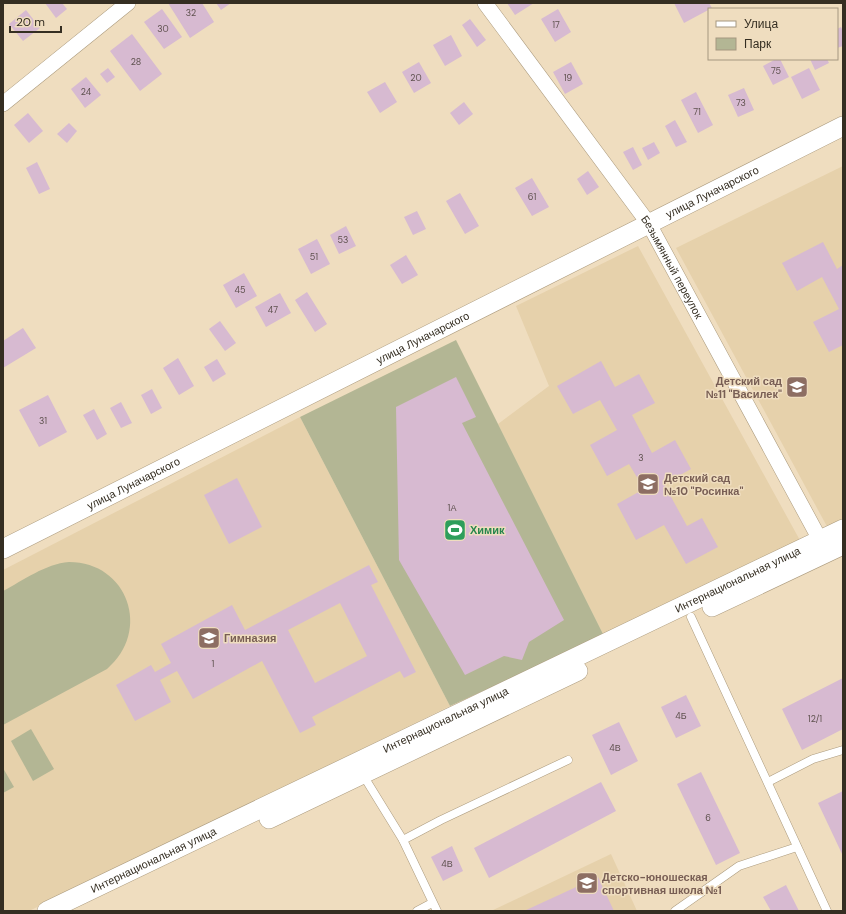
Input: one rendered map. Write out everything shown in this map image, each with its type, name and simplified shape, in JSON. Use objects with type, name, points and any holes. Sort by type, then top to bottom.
[{"type":"street","points":[[3,104],[128,3]]},
{"type":"street","name":"Безымянный переулок","points":[[485,3],[648,224],[830,546]]},
{"type":"street","name":"улица Луначарского","points":[[6,545],[843,126]]},
{"type":"street","name":"Интернациональная улица","points":[[76,911],[691,617],[830,546],[843,529]]},
{"type":"street","name":"Интернациональная улица","points":[[47,911],[830,546]]},
{"type":"lane","points":[[691,617],[827,911]]},
{"type":"lane","points":[[768,782],[813,759],[843,750]]},
{"type":"lane","points":[[403,840],[568,760]]},
{"type":"lane","points":[[363,775],[403,840],[437,911]]},
{"type":"lane","points":[[675,911],[739,866],[797,847]]},
{"type":"lane","points":[[417,911],[432,903]]},
{"type":"shaded area","name":"Детский сад №11 \"Василек\"","points":[[843,166],[843,526],[830,532],[676,248]]},
{"type":"shaded area","name":"Детский сад №10 \"Росинка\"","points":[[638,246],[802,544],[604,636],[498,424],[549,386],[516,306]]},
{"type":"shaded area","name":"Гимназия","points":[[300,417],[450,706],[29,911],[3,911],[3,570]]},
{"type":"shaded area","name":"Детско-юношеская спортивная школа №1","points":[[611,854],[637,911],[491,911]]},
{"type":"green space","name":"Химик","points":[[456,340],[604,636],[450,706],[300,417]]},
{"type":"green space","points":[[69,562],[89,565],[106,573],[119,586],[127,601],[130,618],[128,636],[121,653],[107,669],[3,725],[3,591],[43,569],[60,563]]},
{"type":"green space","points":[[31,729],[54,769],[33,781],[11,741]]},
{"type":"green space","points":[[3,768],[14,787],[3,793]]},
{"type":"building","points":[[45,3],[62,3],[67,9],[56,18]]},
{"type":"building","points":[[168,3],[202,3],[214,22],[190,38]]},
{"type":"building","points":[[216,3],[231,3],[221,10]]},
{"type":"building","points":[[507,3],[534,3],[515,15]]},
{"type":"building","points":[[674,3],[709,3],[712,8],[708,8],[708,10],[684,23]]},
{"type":"building","points":[[162,9],[182,37],[164,49],[144,22]]},
{"type":"building","points":[[558,9],[571,32],[555,42],[541,19]]},
{"type":"building","points":[[26,10],[40,28],[23,41],[9,24]]},
{"type":"building","points":[[470,19],[486,40],[477,47],[462,25]]},
{"type":"building","points":[[841,27],[843,31],[843,46],[838,48],[838,28]]},
{"type":"building","points":[[132,34],[162,74],[140,91],[110,51]]},
{"type":"building","points":[[451,35],[462,56],[445,66],[433,45]]},
{"type":"building","points":[[774,60],[780,60],[789,77],[773,85],[763,66]]},
{"type":"building","points":[[810,60],[828,60],[829,63],[815,70]]},
{"type":"building","points":[[419,62],[431,83],[414,93],[402,72]]},
{"type":"building","points":[[571,62],[583,84],[565,94],[553,72]]},
{"type":"building","points":[[108,68],[115,77],[107,83],[100,74]]},
{"type":"building","points":[[809,68],[820,90],[802,99],[791,77]]},
{"type":"building","points":[[86,77],[101,95],[85,108],[71,89]]},
{"type":"building","points":[[385,82],[397,102],[380,113],[367,92]]},
{"type":"building","points":[[744,88],[754,110],[738,117],[728,95]]},
{"type":"building","points":[[696,92],[713,125],[698,133],[681,100]]},
{"type":"building","points":[[464,102],[473,114],[459,125],[450,113]]},
{"type":"building","points":[[28,113],[43,131],[29,143],[14,125]]},
{"type":"building","points":[[675,120],[687,142],[676,147],[665,126]]},
{"type":"building","points":[[69,123],[77,131],[67,143],[57,134]]},
{"type":"building","points":[[654,142],[660,153],[648,160],[642,148]]},
{"type":"building","points":[[633,147],[642,165],[633,170],[623,152]]},
{"type":"building","points":[[37,162],[50,189],[39,194],[26,168]]},
{"type":"building","points":[[588,171],[599,187],[587,195],[577,179]]},
{"type":"building","points":[[532,178],[549,207],[532,216],[515,188]]},
{"type":"building","points":[[460,193],[479,226],[465,234],[446,201]]},
{"type":"building","points":[[417,211],[426,229],[413,235],[404,217]]},
{"type":"building","points":[[346,226],[356,246],[339,254],[330,235]]},
{"type":"building","points":[[317,239],[330,264],[311,274],[298,249]]},
{"type":"building","points":[[823,242],[837,269],[843,265],[843,345],[829,352],[813,322],[839,309],[822,277],[797,291],[782,263]]},
{"type":"building","points":[[406,255],[418,275],[402,284],[390,265]]},
{"type":"building","points":[[244,273],[257,296],[236,308],[223,285]]},
{"type":"building","points":[[307,292],[327,324],[315,332],[295,300]]},
{"type":"building","points":[[280,293],[291,313],[266,327],[255,307]]},
{"type":"building","points":[[220,321],[236,343],[225,351],[209,329]]},
{"type":"building","points":[[23,328],[36,348],[3,368],[3,341]]},
{"type":"building","points":[[178,358],[194,386],[179,395],[163,368]]},
{"type":"building","points":[[217,359],[226,374],[213,382],[204,367]]},
{"type":"building","points":[[601,361],[615,387],[639,374],[655,403],[632,415],[652,453],[675,440],[691,469],[664,484],[687,526],[702,518],[718,547],[686,564],[664,525],[636,540],[617,504],[644,489],[629,464],[607,476],[590,445],[617,430],[600,400],[573,414],[557,386]]},
{"type":"building","points":[[456,377],[476,417],[462,423],[564,620],[529,642],[522,660],[504,656],[465,675],[399,560],[396,407]]},
{"type":"building","points":[[152,389],[162,408],[151,414],[141,395]]},
{"type":"building","points":[[48,395],[67,432],[39,447],[19,410]]},
{"type":"building","points":[[121,402],[132,423],[121,428],[110,408]]},
{"type":"building","points":[[94,409],[107,434],[97,440],[83,415]]},
{"type":"building","points":[[237,478],[262,527],[229,544],[204,495]]},
{"type":"building","points":[[369,565],[378,582],[371,585],[416,672],[404,678],[400,671],[312,717],[316,725],[300,733],[262,661],[193,699],[177,671],[160,680],[171,702],[135,721],[116,685],[151,665],[155,672],[171,663],[161,644],[232,605],[245,630]],"holes":[[[340,603],[367,656],[315,683],[288,630]]]},
{"type":"building","points":[[843,678],[843,729],[802,750],[782,709]]},
{"type":"building","points":[[686,695],[701,726],[676,738],[661,707]]},
{"type":"building","points":[[619,722],[638,761],[611,775],[592,735]]},
{"type":"building","points":[[701,772],[740,853],[716,865],[677,784]]},
{"type":"building","points":[[601,782],[616,811],[489,878],[474,848]]},
{"type":"building","points":[[843,791],[843,856],[818,803]]},
{"type":"building","points":[[452,846],[463,871],[443,881],[431,857]]},
{"type":"building","points":[[598,877],[614,911],[524,911]]},
{"type":"building","points":[[786,885],[799,911],[771,911],[763,897]]},
{"type":"place","name":"Детский сад №11 \"Василек\"","points":[[797,387]]},
{"type":"place","name":"Детский сад №10 \"Росинка\"","points":[[648,484]]},
{"type":"place","name":"Химик","points":[[455,530]]},
{"type":"place","name":"Гимназия","points":[[209,638]]},
{"type":"place","name":"Детско-юношеская спортивная школа №1","points":[[587,883]]}]
